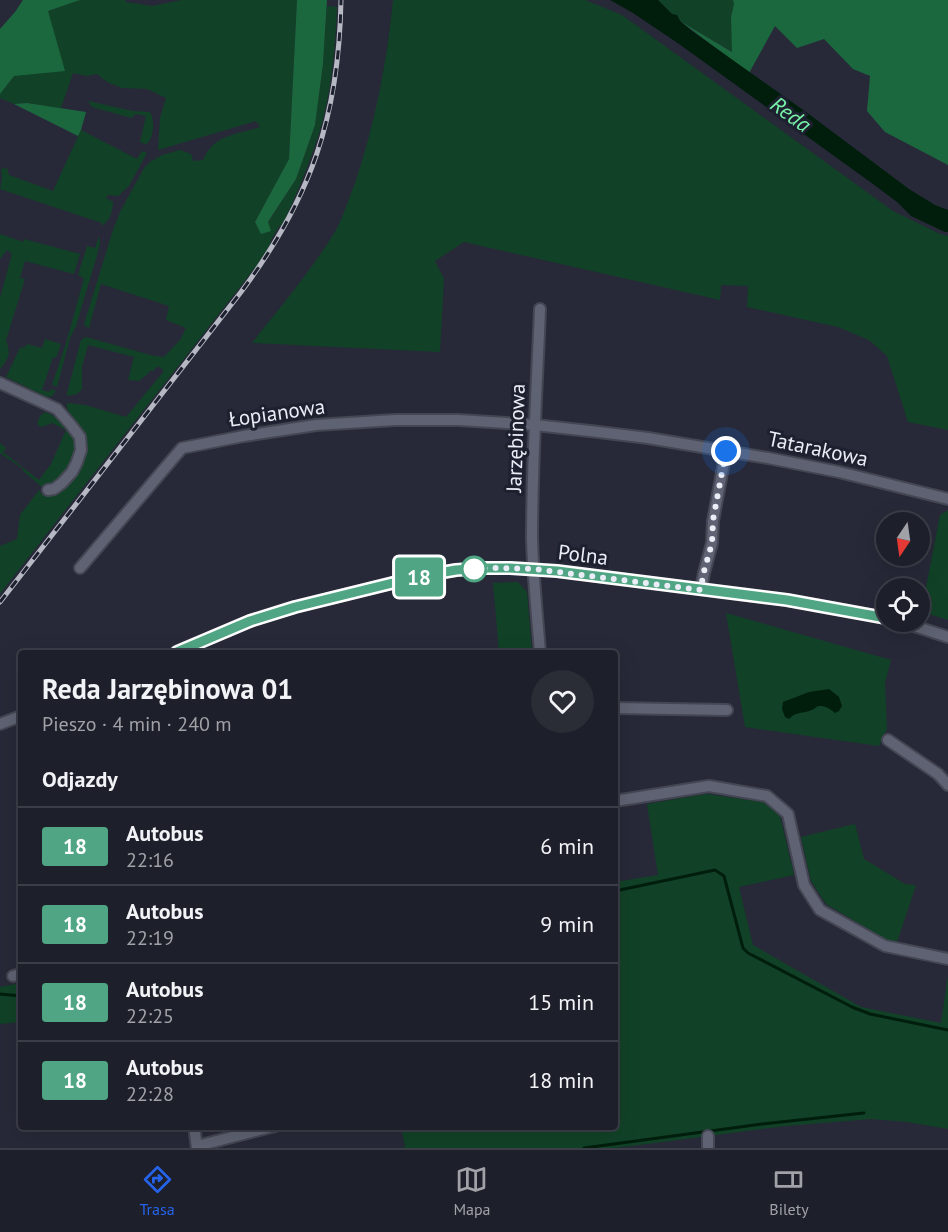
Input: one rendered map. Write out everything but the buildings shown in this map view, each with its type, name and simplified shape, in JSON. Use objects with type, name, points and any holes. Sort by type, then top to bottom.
[{"type":"street","name":"Jarzębinowa","points":[[540,309],[532,536],[540,650]]},
{"type":"street","points":[[0,383],[57,410],[80,437],[81,450],[77,462],[62,483],[48,490]]},
{"type":"street","name":"Łopianowa","points":[[80,568],[182,448],[244,436],[324,425],[395,420],[459,420],[535,425]]},
{"type":"street","name":"Tatarakowa","points":[[535,425],[648,438],[726,451],[839,472],[948,499]]},
{"type":"street","points":[[701,590],[712,543],[713,520],[726,451]]},
{"type":"street","name":"Polna","points":[[182,650],[268,615],[329,598],[421,576],[484,568],[534,569],[792,601],[876,616]]},
{"type":"street","points":[[930,631],[948,637]]},
{"type":"street","points":[[618,708],[727,710]]},
{"type":"street","points":[[0,724],[18,717]]},
{"type":"street","points":[[888,740],[938,774],[948,785]]},
{"type":"street","points":[[618,801],[709,786],[767,796],[788,814],[804,885],[820,910],[885,946],[948,959]]},
{"type":"street","points":[[195,1130],[197,1147],[260,1130]]},
{"type":"street","points":[[708,1136],[708,1148]]},
{"type":"shaded area","points":[[80,0],[125,0],[152,6],[182,0],[297,0],[289,159],[255,222],[261,234],[296,179],[315,125],[323,64],[327,6],[337,7],[331,74],[326,107],[317,140],[282,226],[280,225],[257,265],[0,594],[0,546],[17,539],[20,515],[39,490],[42,495],[61,487],[81,454],[67,403],[85,405],[126,417],[164,371],[158,366],[139,381],[128,380],[134,357],[88,345],[82,367],[82,389],[77,394],[68,396],[81,340],[86,337],[164,357],[180,340],[186,328],[166,320],[169,306],[101,284],[89,328],[84,324],[113,230],[144,168],[162,155],[180,150],[191,154],[193,161],[203,160],[213,145],[220,140],[260,127],[256,121],[158,150],[160,118],[166,98],[147,89],[122,88],[107,82],[97,74],[87,76],[73,73],[61,108],[27,103],[14,104],[0,98],[0,94],[14,76],[48,11]]},
{"type":"shaded area","points":[[393,0],[585,0],[622,15],[893,211],[948,236],[948,430],[908,422],[887,356],[869,340],[838,327],[747,307],[748,286],[721,285],[720,300],[464,242],[435,261],[444,279],[440,352],[252,343],[317,259],[336,230],[344,212],[362,161],[374,116],[384,70]]},
{"type":"shaded area","points":[[658,0],[733,0],[731,17],[733,52],[680,21],[677,15],[672,14]]},
{"type":"shaded area","points":[[88,101],[133,111],[150,112],[153,128],[148,143],[140,142],[146,116],[136,114],[131,118],[92,107]]},
{"type":"shaded area","points":[[81,130],[137,159],[142,151],[147,153],[129,186],[118,196],[108,195],[106,198],[113,202],[105,224],[102,226],[102,223],[0,189],[1,169],[7,168],[9,175],[53,191]]},
{"type":"shaded area","points":[[0,234],[23,242],[24,239],[80,254],[74,274],[25,261],[20,278],[25,279],[6,340],[8,356],[0,369],[0,298],[12,254],[7,250],[0,259]]},
{"type":"shaded area","points":[[99,236],[100,243],[96,259],[76,326],[70,338],[57,387],[52,385],[84,278],[78,275],[87,246],[95,248]]},
{"type":"shaded area","points":[[45,339],[61,344],[56,358],[53,357],[42,390],[56,391],[52,396],[47,397],[6,377],[20,348],[27,344],[42,348]]},
{"type":"shaded area","points":[[45,412],[66,424],[79,446],[64,479],[48,488],[42,487],[23,469],[0,453],[0,443],[6,448],[3,452],[39,480],[51,464],[66,430],[52,423],[41,427],[37,424],[40,416]]},
{"type":"shaded area","points":[[948,510],[948,620],[930,614],[930,578],[928,578],[940,515]]},
{"type":"shaded area","points":[[518,582],[527,592],[532,650],[499,650],[493,583]]},
{"type":"shaded area","points":[[726,613],[891,660],[885,683],[887,729],[879,746],[745,727]]},
{"type":"shaded area","points":[[706,794],[763,802],[780,816],[794,875],[739,887],[753,945],[861,1007],[941,1023],[948,975],[948,1129],[871,1119],[786,1126],[616,1148],[401,1148],[405,1147],[402,1130],[618,1130],[618,882],[658,875],[647,804]]},
{"type":"shaded area","points":[[855,824],[864,859],[905,884],[916,885],[897,942],[887,940],[826,904],[811,881],[801,837]]},
{"type":"shaded area","points":[[18,984],[18,1022],[0,1024],[0,987]]},
{"type":"green space","points":[[23,0],[80,0],[48,11],[65,71],[14,76],[0,94],[0,29]]},
{"type":"green space","points":[[297,0],[327,0],[323,64],[315,125],[296,179],[268,222],[271,231],[261,234],[255,222],[289,159]]},
{"type":"green space","points":[[733,0],[948,0],[948,165],[885,132],[867,111],[870,76],[853,69],[824,39],[797,48],[775,26],[749,73],[680,21],[732,52]]},
{"type":"green space","points":[[27,103],[86,112],[78,136],[14,104]]},
{"type":"water","name":"Reda","points":[[610,0],[658,0],[692,31],[909,189],[948,210],[948,232],[911,216],[873,184],[679,44]]},
{"type":"water","points":[[829,689],[839,697],[842,706],[839,711],[835,713],[827,707],[819,706],[789,719],[785,717],[782,709],[783,702],[809,692]]},
{"type":"waterway","points":[[618,890],[715,870],[724,876],[743,948],[748,953],[870,1014],[948,1030]]},
{"type":"waterway","points":[[0,994],[18,996]]},
{"type":"waterway","points":[[584,1148],[864,1113]]},
{"type":"railway","points":[[0,602],[241,292],[286,223],[303,189],[327,119],[339,42],[341,0]]},
{"type":"bus line","name":"18","points":[[182,650],[250,621],[295,607],[421,576],[484,568],[557,571],[787,600],[876,616]]},
{"type":"route","points":[[474,569],[557,571],[701,590],[712,543],[713,520],[726,451]]}]
